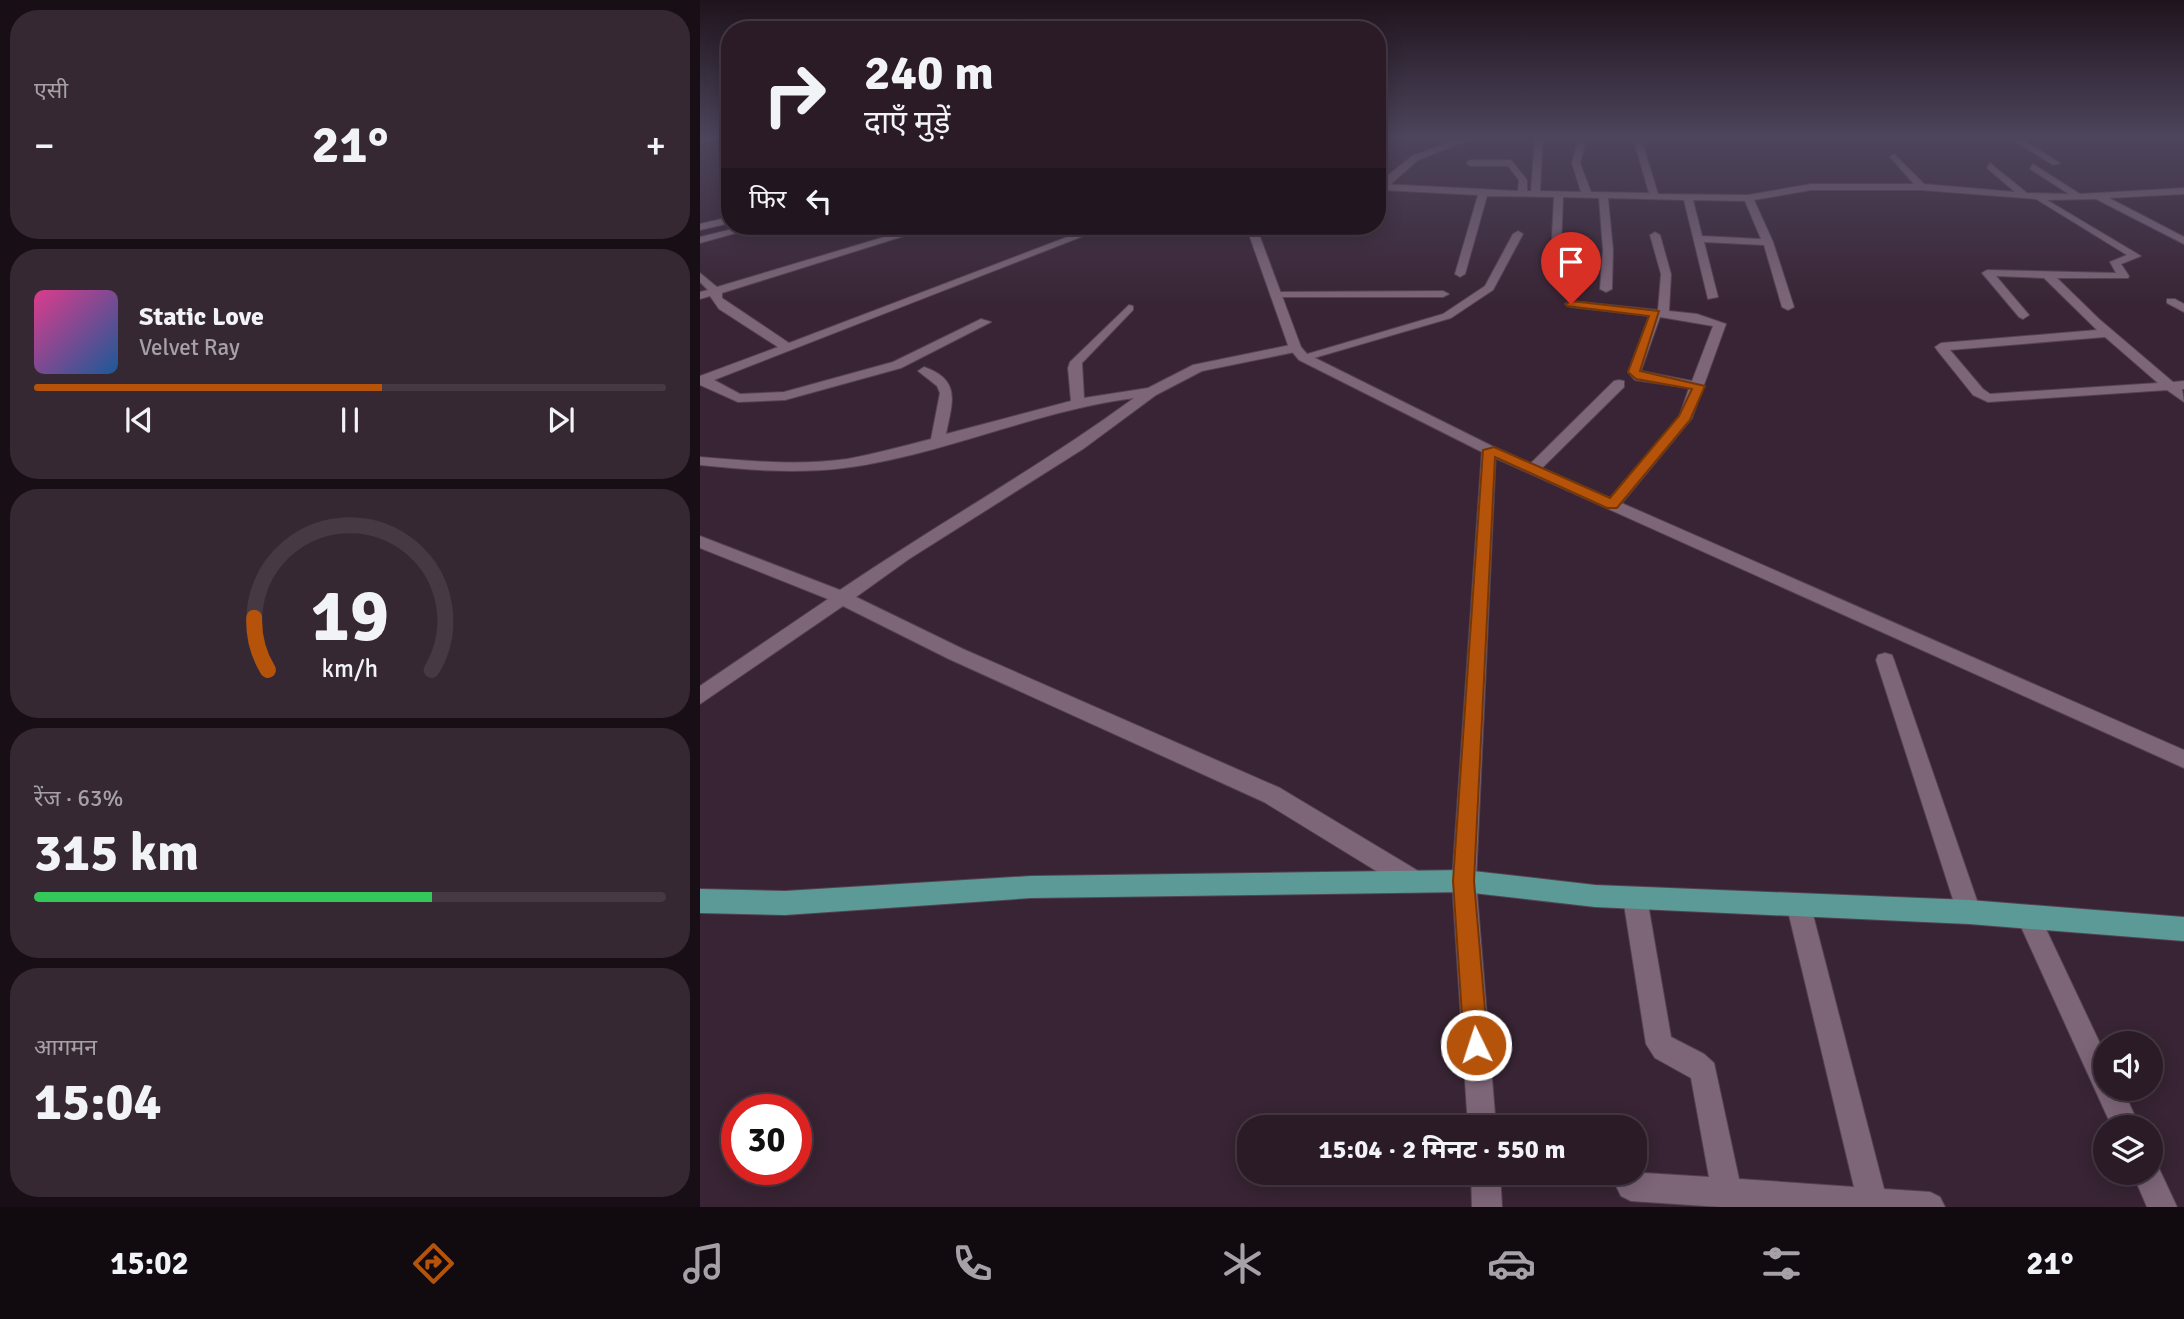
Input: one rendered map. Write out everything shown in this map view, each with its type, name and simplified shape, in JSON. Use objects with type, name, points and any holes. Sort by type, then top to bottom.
[{"type":"main road","points":[[700,901],[785,903],[1031,887],[1412,880],[1464,881],[1635,898],[1969,912],[2184,929]]},
{"type":"street","points":[[1471,192],[1748,198],[1779,192]]},
{"type":"street","points":[[1985,192],[2079,197],[2166,192]]},
{"type":"street","points":[[2023,315],[1987,273],[2124,275],[2115,262],[2136,256],[2024,192]]},
{"type":"street","points":[[2072,192],[2079,197]]},
{"type":"street","points":[[1460,274],[1483,193]]},
{"type":"street","points":[[2157,193],[2175,202]]},
{"type":"street","points":[[1555,277],[1559,194]]},
{"type":"street","points":[[1603,195],[1608,250],[1606,289]]},
{"type":"street","points":[[2098,196],[2184,241]]},
{"type":"street","points":[[1688,197],[1712,297]]},
{"type":"street","points":[[1748,198],[1768,242],[1788,307]]},
{"type":"street","points":[[700,227],[721,222]]},
{"type":"street","points":[[700,696],[841,597],[1078,446],[1151,392],[1198,368],[1299,352],[1447,316],[1489,288],[1518,233]]},
{"type":"street","points":[[700,240],[721,235]]},
{"type":"street","points":[[700,296],[902,235]]},
{"type":"street","points":[[701,381],[1075,235]]},
{"type":"street","points":[[1254,235],[1299,352],[1489,450],[2184,760]]},
{"type":"street","points":[[1655,235],[1666,274],[1659,314],[1634,372],[1640,377],[1699,386]]},
{"type":"street","points":[[1700,239],[1768,242]]},
{"type":"street","points":[[2046,273],[2107,333],[2184,398]]},
{"type":"street","points":[[700,276],[716,292],[716,299],[723,307],[789,348]]},
{"type":"street","points":[[1277,295],[1443,293]]},
{"type":"street","points":[[2171,301],[2184,309]]},
{"type":"street","points":[[1571,304],[1720,324],[1685,418],[1612,505]]},
{"type":"street","points":[[1078,404],[1074,368],[1076,362],[1129,308]]},
{"type":"street","points":[[701,381],[738,398],[762,400],[785,396],[856,374],[897,365],[985,322]]},
{"type":"street","points":[[2107,333],[1941,347],[1978,392],[1988,398],[2184,385]]},
{"type":"street","points":[[923,372],[943,384],[947,393],[938,440]]},
{"type":"street","points":[[1533,469],[1619,384]]},
{"type":"street","points":[[700,461],[744,465],[829,465],[863,460],[1111,396],[1151,392]]},
{"type":"street","points":[[1481,1115],[1464,881],[1489,450]]},
{"type":"street","points":[[700,542],[841,597],[956,654],[1272,795],[1412,880]]},
{"type":"street","points":[[1885,660],[1969,912]]},
{"type":"street","points":[[1635,898],[1659,1044],[1669,1052],[1694,1062],[1704,1073],[1727,1193]]},
{"type":"street","points":[[1799,906],[1873,1203]]},
{"type":"street","points":[[2029,918],[2093,1057]]},
{"type":"street","points":[[1486,1185],[1487,1207]]},
{"type":"street","points":[[2153,1185],[2162,1207]]},
{"type":"street","points":[[1631,1186],[1930,1207]]},
{"type":"route","points":[[1476,1045],[1464,881],[1489,450],[1612,505],[1685,418],[1699,386],[1640,377],[1634,372],[1656,313],[1571,304]]}]
